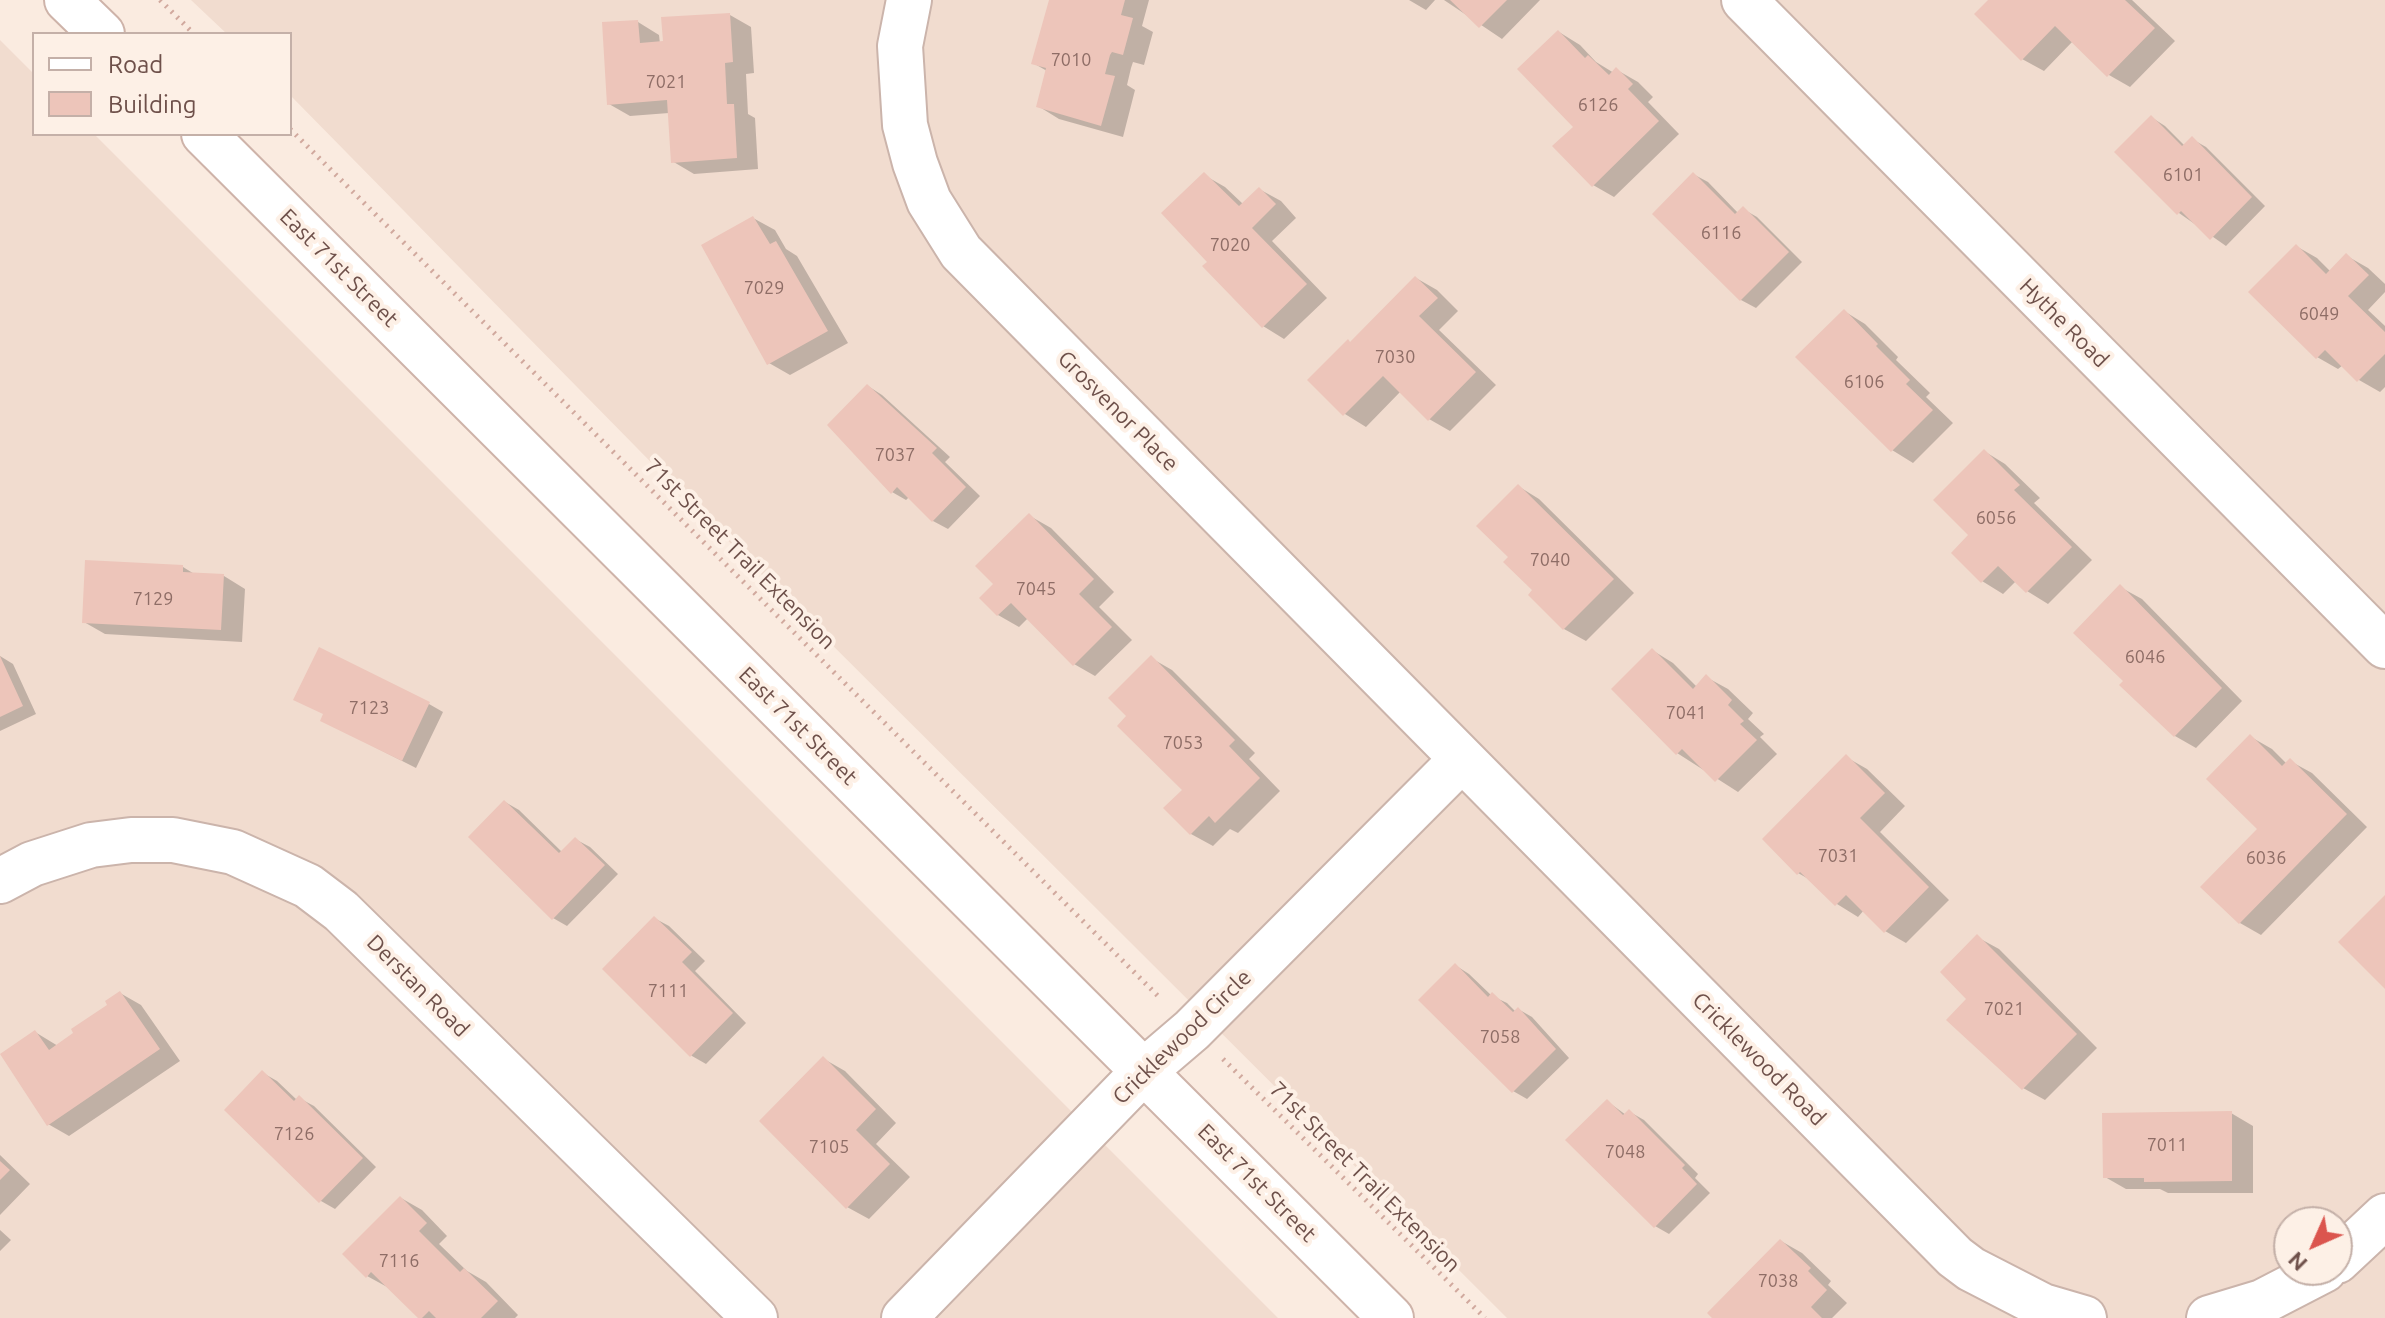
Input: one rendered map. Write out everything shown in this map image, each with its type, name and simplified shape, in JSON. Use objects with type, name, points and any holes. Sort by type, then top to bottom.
[{"type":"street","points":[[67,0],[100,32]]},
{"type":"street","name":"Grosvenor Place","points":[[909,0],[900,46],[905,125],[929,201],[961,252],[1462,759]]},
{"type":"street","name":"Hythe Road","points":[[1744,0],[2385,646]]},
{"type":"street","name":"East 71st Street","points":[[206,136],[1391,1318]]},
{"type":"street","name":"Cricklewood Circle","points":[[904,1318],[1144,1071],[1192,1030],[1462,759]]},
{"type":"street","name":"Cricklewood Road","points":[[1462,759],[1955,1257],[1971,1269],[2043,1306],[2084,1318]]},
{"type":"street","name":"Derstan Road","points":[[0,881],[32,864],[91,845],[131,840],[173,840],[233,852],[308,886],[341,911],[755,1318]]},
{"type":"street","points":[[2353,1246],[2385,1216]]},
{"type":"street","points":[[2209,1318],[2262,1302],[2293,1286]]},
{"type":"path","points":[[160,0],[192,32]]},
{"type":"path","name":"71st Street Trail Extension","points":[[292,131],[1165,1003]]},
{"type":"path","name":"71st Street Trail Extension","points":[[1222,1058],[1485,1318]]},
{"type":"shaded area","points":[[191,0],[2385,0],[2385,1318],[1507,1318],[752,565],[292,97],[292,32],[225,32]]},
{"type":"shaded area","points":[[0,40],[32,72],[32,136],[96,136],[1278,1318],[0,1318]]},
{"type":"building","points":[[1049,0],[1125,0],[1121,15],[1133,18],[1123,55],[1112,52],[1110,55],[1105,74],[1115,76],[1101,126],[1036,107],[1046,68],[1031,64]]},
{"type":"building","points":[[1450,0],[1507,0],[1479,28]]},
{"type":"building","points":[[1988,0],[2125,0],[2155,28],[2107,77],[2055,26],[2021,61],[1974,14]]},
{"type":"building","points":[[730,13],[733,62],[725,63],[727,104],[734,104],[737,158],[671,163],[667,100],[607,105],[602,22],[638,20],[640,43],[663,41],[661,17]]},
{"type":"building","points":[[1558,30],[1585,58],[1588,55],[1609,75],[1616,67],[1633,84],[1628,89],[1659,121],[1592,187],[1552,146],[1573,127],[1517,69]]},
{"type":"building","points":[[2151,115],[2182,146],[2192,136],[2252,197],[2210,240],[2181,211],[2177,215],[2114,152]]},
{"type":"building","points":[[1204,172],[1239,206],[1259,187],[1276,204],[1252,228],[1307,284],[1262,328],[1202,266],[1207,262],[1161,213]]},
{"type":"building","points":[[1693,172],[1735,214],[1743,206],[1789,252],[1740,301],[1652,214]]},
{"type":"building","points":[[753,216],[770,244],[776,241],[828,331],[767,365],[701,245]]},
{"type":"building","points":[[2296,244],[2326,274],[2346,253],[2369,275],[2348,296],[2385,332],[2385,354],[2357,382],[2325,350],[2316,359],[2248,292]]},
{"type":"building","points":[[1415,276],[1438,298],[1419,316],[1476,372],[1428,421],[1383,376],[1343,416],[1307,380],[1348,339],[1350,342]]},
{"type":"building","points":[[1844,309],[1910,380],[1906,384],[1933,410],[1891,452],[1795,357]]},
{"type":"building","points":[[867,384],[937,448],[932,453],[966,487],[932,522],[897,487],[891,494],[827,425]]},
{"type":"building","points":[[1984,449],[2020,485],[2014,490],[2072,547],[2026,593],[1998,566],[1981,583],[1951,553],[1968,535],[1933,500]]},
{"type":"building","points":[[1518,484],[1614,579],[1563,630],[1528,595],[1532,590],[1503,562],[1508,557],[1476,526]]},
{"type":"building","points":[[1029,513],[1094,579],[1079,594],[1112,627],[1073,666],[1011,603],[997,616],[979,598],[993,584],[975,566]]},
{"type":"building","points":[[85,560],[183,565],[183,572],[224,574],[221,630],[82,623]]},
{"type":"building","points":[[2120,584],[2222,688],[2174,737],[2119,685],[2123,681],[2073,633]]},
{"type":"building","points":[[319,647],[430,702],[402,761],[320,721],[323,714],[293,700]]},
{"type":"building","points":[[1652,648],[1693,689],[1706,674],[1732,700],[1728,705],[1744,721],[1740,724],[1757,740],[1715,782],[1682,749],[1676,755],[1611,689]]},
{"type":"building","points":[[1151,655],[1235,740],[1229,746],[1260,778],[1215,823],[1209,816],[1190,835],[1163,808],[1182,790],[1117,726],[1126,716],[1108,698]]},
{"type":"building","points":[[0,656],[23,706],[0,717]]},
{"type":"building","points":[[2250,734],[2282,766],[2290,758],[2347,814],[2239,924],[2200,887],[2257,829],[2206,779]]},
{"type":"building","points":[[1846,754],[1885,793],[1860,818],[1929,887],[1884,933],[1846,895],[1835,906],[1800,872],[1797,875],[1762,839]]},
{"type":"building","points":[[504,800],[559,853],[575,837],[605,865],[552,920],[468,837]]},
{"type":"building","points":[[2385,895],[2385,989],[2338,942]]},
{"type":"building","points":[[654,916],[692,952],[682,962],[733,1013],[690,1057],[602,969]]},
{"type":"building","points":[[1977,934],[2077,1034],[2022,1090],[1946,1020],[1966,999],[1940,972]]},
{"type":"building","points":[[1455,963],[1488,997],[1492,992],[1513,1012],[1518,1007],[1556,1049],[1512,1093],[1418,1000]]},
{"type":"building","points":[[120,991],[160,1049],[47,1126],[0,1054],[35,1030],[49,1050],[73,1033],[71,1029],[107,1005],[105,1001]]},
{"type":"building","points":[[823,1056],[876,1109],[856,1130],[890,1164],[846,1209],[759,1121]]},
{"type":"building","points":[[262,1070],[294,1101],[299,1095],[363,1158],[319,1203],[224,1110]]},
{"type":"building","points":[[1607,1099],[1623,1115],[1629,1109],[1685,1165],[1682,1168],[1697,1184],[1654,1228],[1565,1140]]},
{"type":"building","points":[[2232,1111],[2232,1181],[2144,1182],[2144,1178],[2103,1178],[2102,1113]]},
{"type":"building","points":[[0,1161],[10,1170],[0,1180]]},
{"type":"building","points":[[400,1196],[427,1223],[419,1231],[460,1272],[464,1268],[498,1301],[481,1318],[436,1318],[429,1311],[418,1318],[371,1272],[366,1278],[342,1254]]},
{"type":"building","points":[[1780,1239],[1811,1268],[1808,1271],[1827,1290],[1811,1307],[1822,1318],[1712,1318],[1707,1313]]}]
